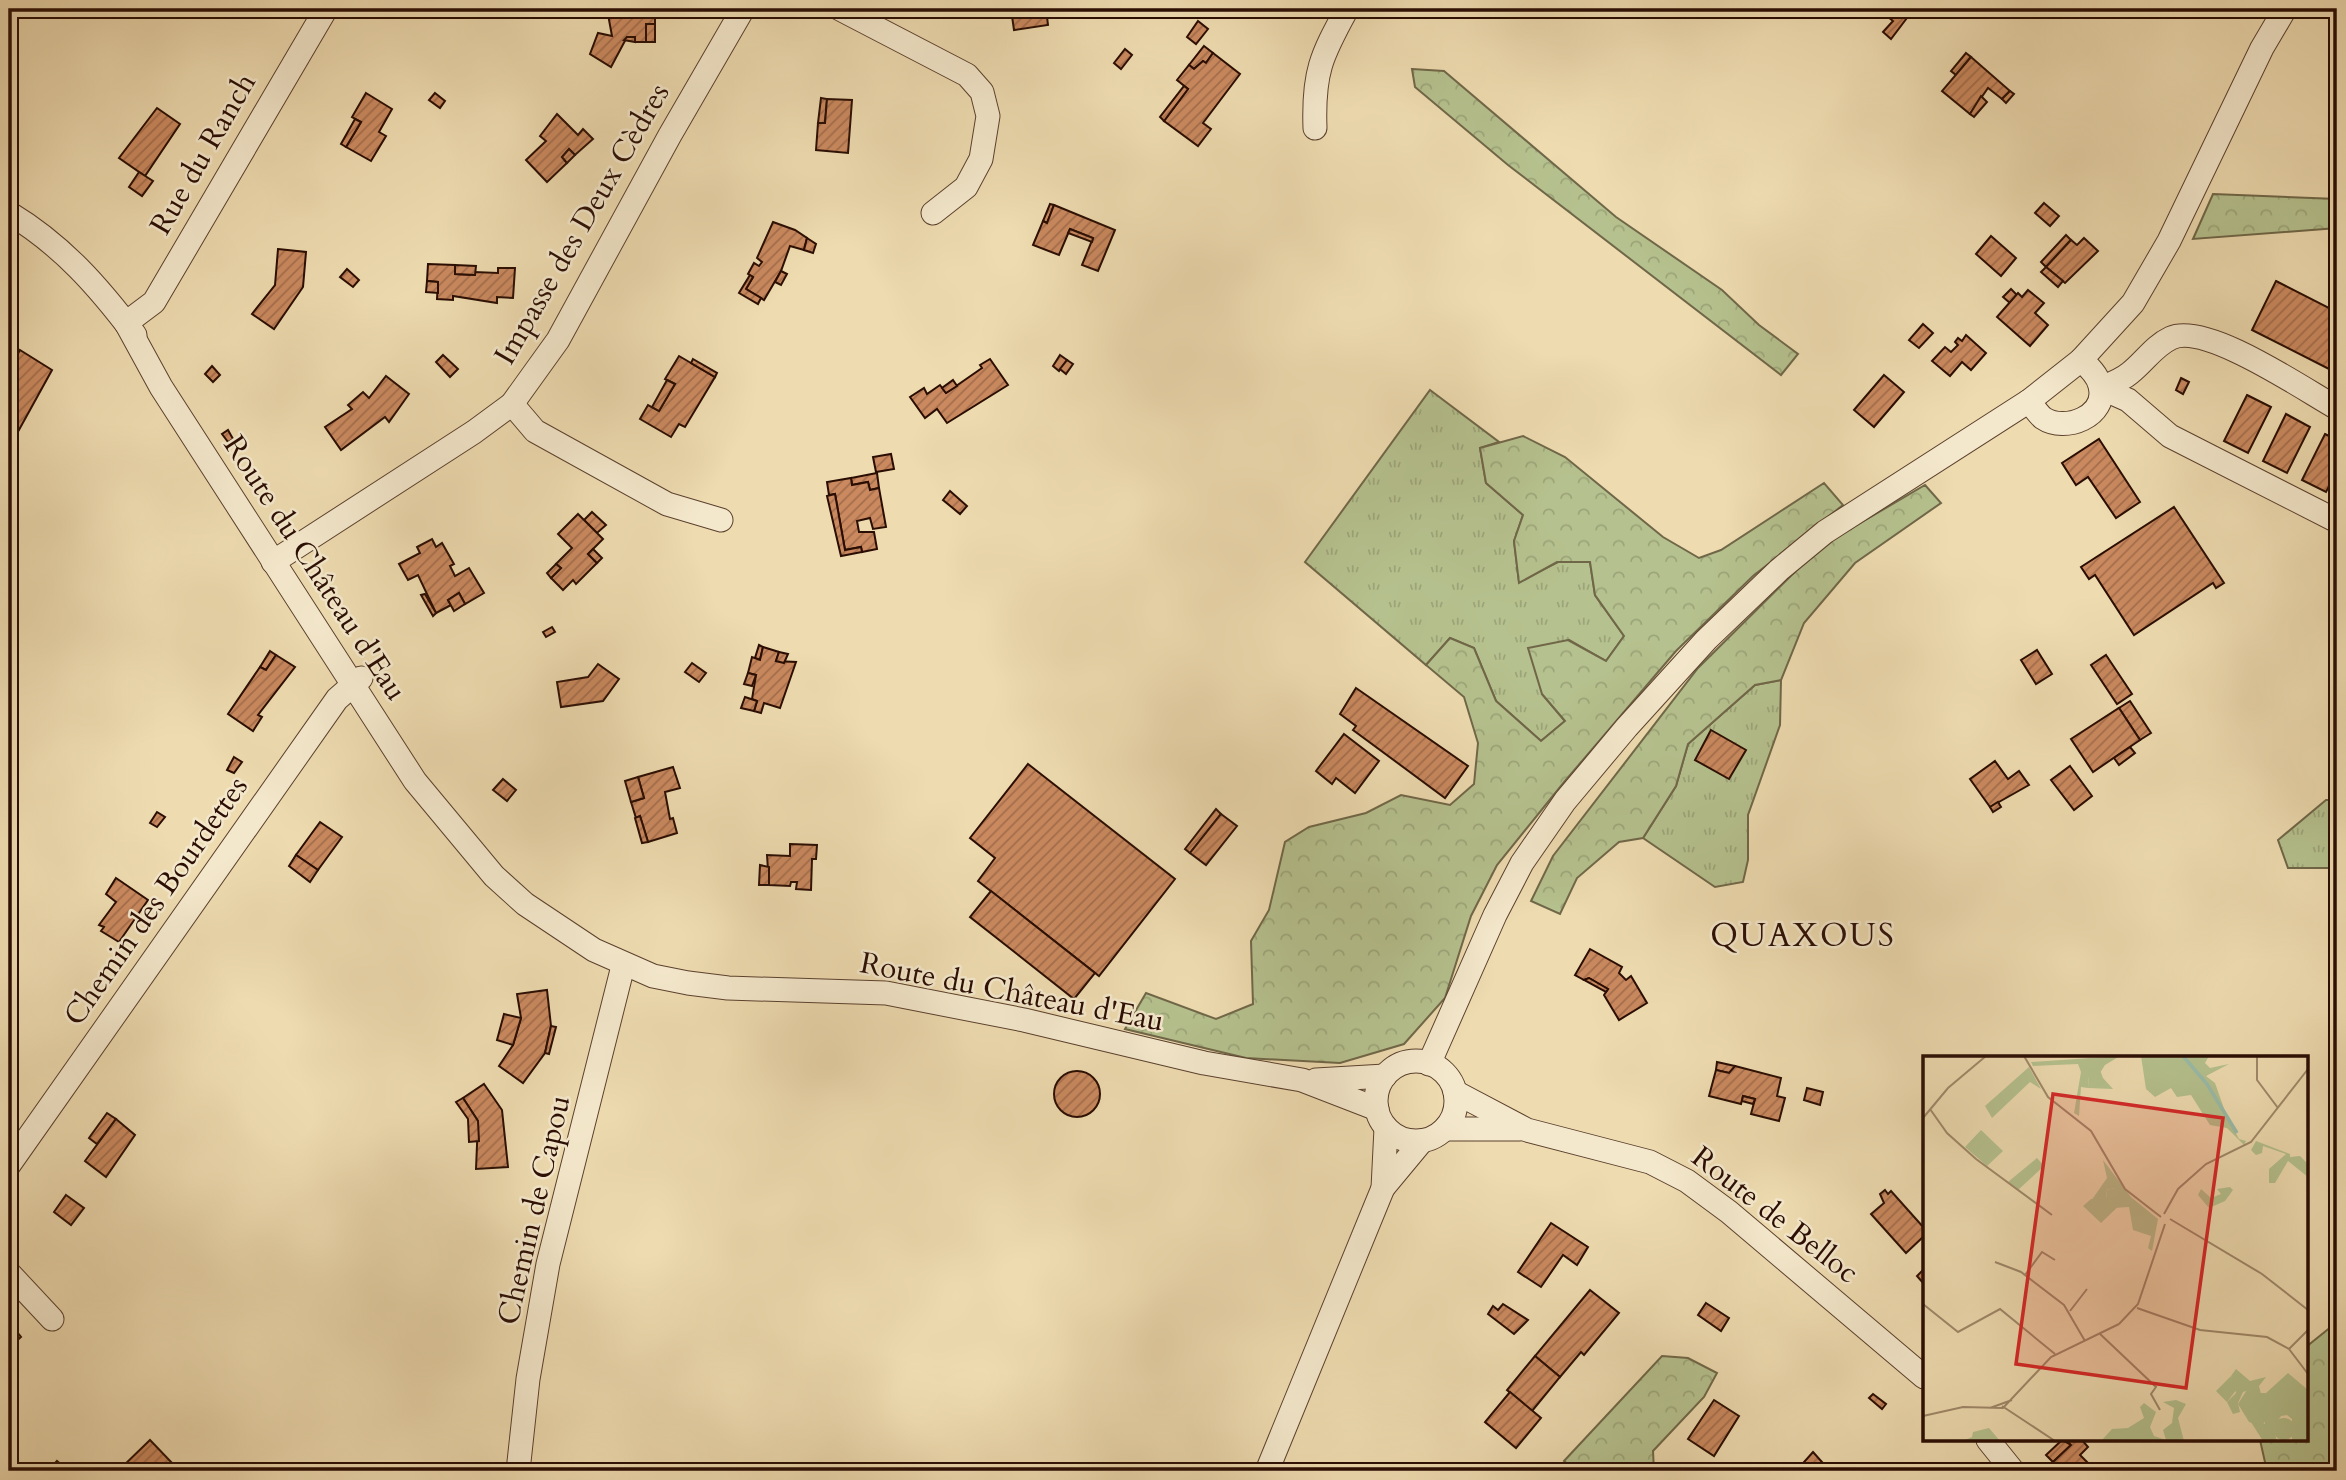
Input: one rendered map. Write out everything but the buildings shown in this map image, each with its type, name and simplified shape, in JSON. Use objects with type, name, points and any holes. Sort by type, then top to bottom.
[{"type":"street","name":"Rue du Ranch","points":[[126,323],[153,302],[326,9]]},
{"type":"street","name":"Impasse des Deux Cèdres","points":[[278,558],[474,432],[512,404],[558,340],[670,135],[743,9]]},
{"type":"street","points":[[841,9],[968,75],[982,92],[988,116],[981,159],[966,187],[933,213]]},
{"type":"street","points":[[1315,128],[1314,90],[1321,55],[1347,9]]},
{"type":"street","points":[[1383,1188],[1381,1118],[1376,1097],[1385,1076],[1398,1066],[1413,1061],[1429,1064],[1495,915],[1522,863],[1565,801],[1627,727],[1706,640],[1779,570],[1825,532],[2029,401],[2081,360],[2133,303],[2169,241],[2262,48],[2284,9]]},
{"type":"street","name":"Route du Château d'Eau","points":[[9,213],[32,227],[83,270],[126,323],[161,387],[278,558],[357,682],[415,781],[494,876],[560,930],[624,966],[653,976],[728,988],[886,993],[1024,1020],[1204,1063],[1302,1080],[1385,1076]]},
{"type":"street","points":[[2101,388],[2130,373],[2160,344],[2176,336],[2196,334],[2219,342],[2337,408]]},
{"type":"street","points":[[2029,401],[2043,418],[2063,425],[2082,421],[2098,404],[2101,388],[2093,372],[2081,360]]},
{"type":"street","points":[[2101,388],[2128,400],[2170,436],[2337,521]]},
{"type":"street","points":[[512,404],[535,431],[667,504],[721,520]]},
{"type":"street","name":"Chemin des Bourdettes","points":[[9,1165],[337,699],[357,682]]},
{"type":"street","name":"Chemin de Capou","points":[[518,1471],[528,1379],[548,1264],[624,966]]},
{"type":"street","name":"Route de Belloc","points":[[1429,1064],[1441,1070],[1455,1092],[1527,1130],[1650,1162],[1687,1181],[1729,1212],[1923,1376]]},
{"type":"street","name":"Route du Château d'Eau","points":[[1302,1080],[1381,1118]]},
{"type":"street","points":[[1445,1129],[1454,1112],[1455,1092]]},
{"type":"street","points":[[1381,1118],[1402,1139],[1422,1141]]},
{"type":"street","name":"Route de Belloc","points":[[1422,1141],[1445,1129],[1527,1130]]},
{"type":"street","points":[[1267,1471],[1383,1188],[1422,1141]]},
{"type":"street","points":[[9,1273],[52,1319]]},
{"type":"street","points":[[1990,1442],[2013,1471]]},
{"type":"green space","points":[[1412,69],[1444,71],[1616,217],[1722,290],[1759,325],[1798,354],[1781,375],[1508,165],[1415,87]]},
{"type":"green space","points":[[2213,194],[2337,199],[2337,228],[2193,239]]},
{"type":"green space","points":[[1430,390],[1499,442],[1480,448],[1486,483],[1523,515],[1514,541],[1519,582],[1558,562],[1590,562],[1595,595],[1624,636],[1606,661],[1569,640],[1542,694],[1565,721],[1541,741],[1496,701],[1474,648],[1450,638],[1426,665],[1305,562]]},
{"type":"green space","points":[[1523,436],[1565,457],[1663,537],[1699,558],[1721,550],[1824,483],[1843,505],[1753,576],[1676,651],[1565,781],[1497,865],[1471,916],[1445,998],[1404,1044],[1340,1063],[1246,1058],[1125,1029],[1146,993],[1216,1019],[1253,1004],[1251,941],[1269,910],[1285,842],[1309,827],[1366,813],[1401,795],[1450,805],[1474,784],[1478,743],[1464,697],[1426,665],[1450,638],[1474,648],[1496,701],[1541,741],[1565,721],[1542,694],[1528,648],[1568,640],[1606,661],[1624,636],[1595,595],[1590,562],[1557,562],[1519,583],[1514,541],[1523,515],[1486,483],[1480,448]]},
{"type":"green space","points":[[1925,485],[1941,503],[1855,563],[1804,623],[1781,680],[1755,685],[1688,744],[1676,786],[1643,838],[1619,842],[1577,878],[1560,914],[1531,901],[1553,856],[1698,668],[1821,546]]},
{"type":"green space","points":[[1781,680],[1780,725],[1748,815],[1748,860],[1743,882],[1715,887],[1643,838],[1676,786],[1688,744],[1755,685]]},
{"type":"green space","points":[[2326,800],[2337,800],[2337,868],[2288,868],[2278,840]]},
{"type":"green space","points":[[2337,1322],[2337,1471],[2267,1471],[2260,1442],[2308,1442],[2308,1345]]},
{"type":"green space","points":[[1662,1356],[1688,1358],[1717,1373],[1704,1397],[1653,1451],[1654,1471],[1576,1471],[1564,1461]]},
{"type":"district","name":"QUAXOUS","points":[[1803,936]]}]
